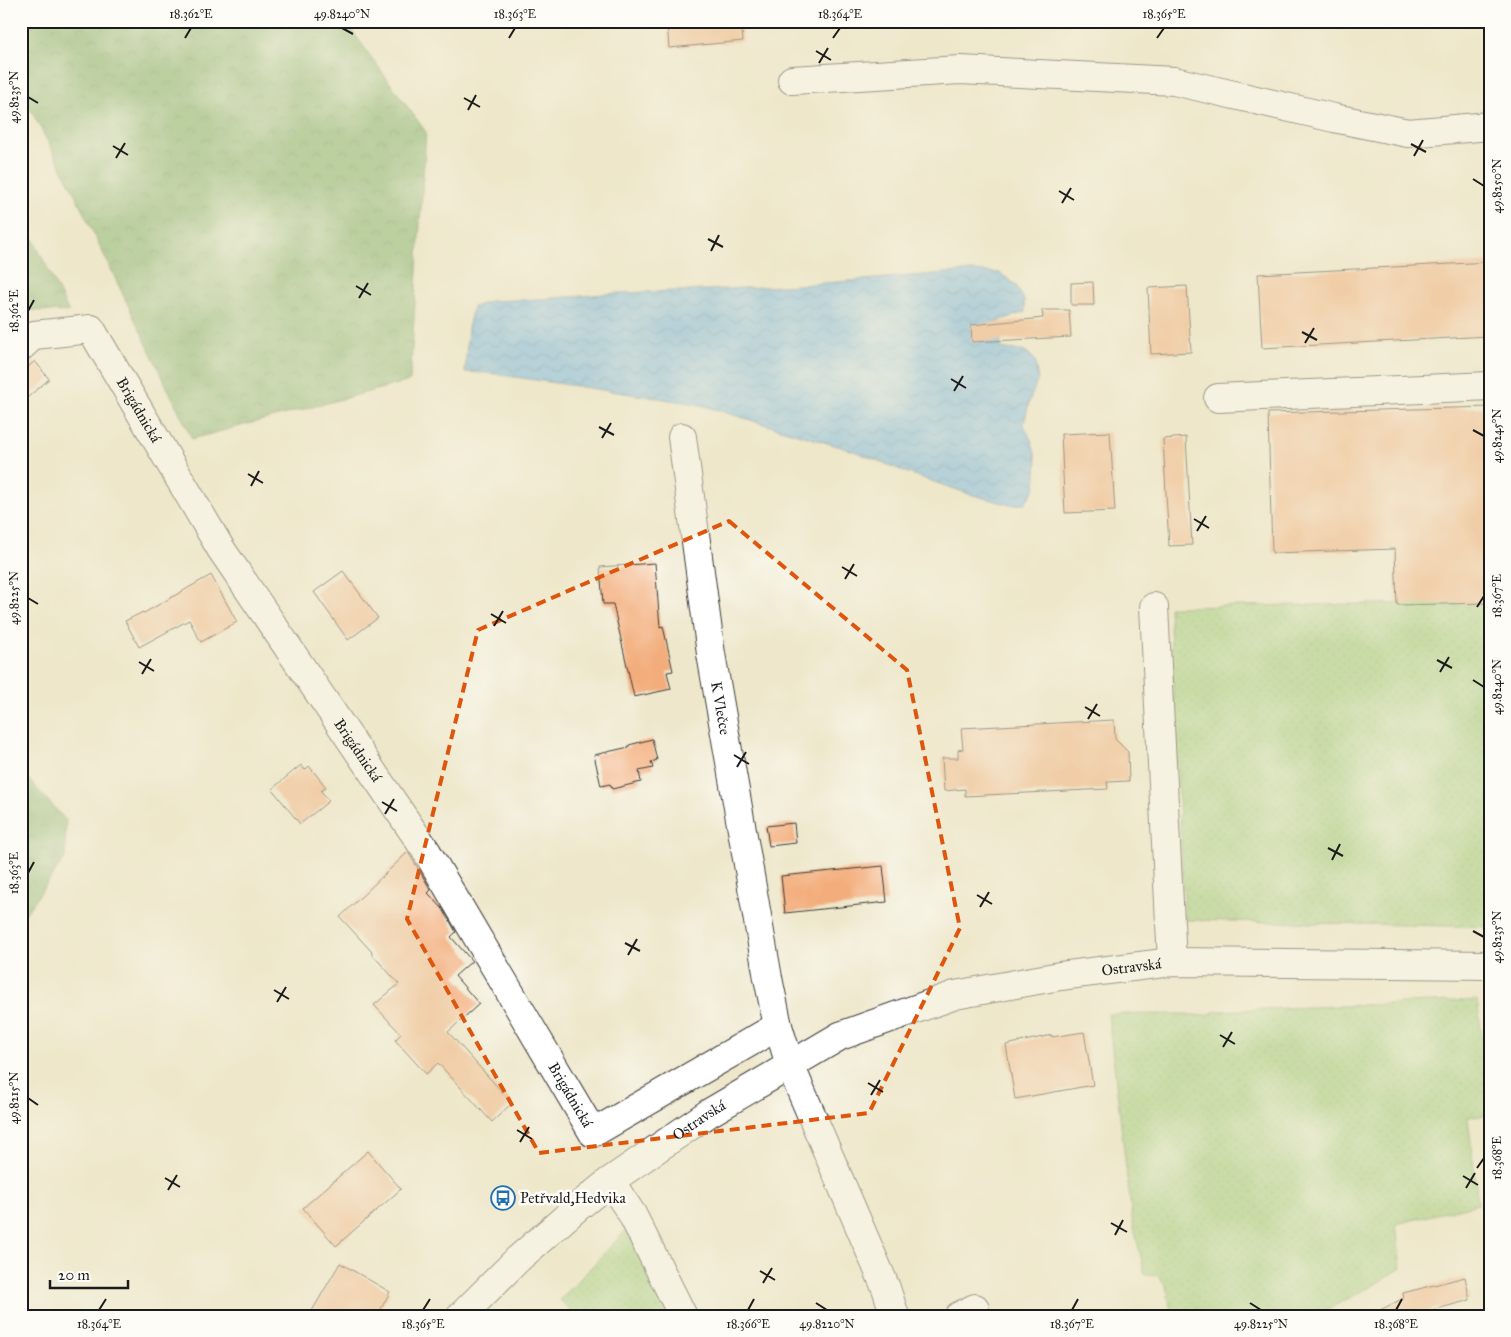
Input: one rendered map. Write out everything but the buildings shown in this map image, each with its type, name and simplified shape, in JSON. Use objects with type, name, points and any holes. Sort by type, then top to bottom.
[{"type":"street","points":[[792,80],[960,70],[1174,81],[1408,133],[1490,126]]},
{"type":"street","name":"Brigádnická","points":[[21,347],[34,335],[91,329],[221,549],[427,852],[593,1133],[778,1026]]},
{"type":"street","points":[[1218,398],[1490,386]]},
{"type":"street","name":"K Vlečce","points":[[682,437],[711,654],[768,978],[778,1026],[790,1065]]},
{"type":"street","points":[[1154,607],[1172,962]]},
{"type":"street","name":"Ostravská","points":[[461,1316],[531,1247],[610,1180],[709,1113],[840,1036],[955,995],[1060,976],[1172,962],[1490,965]]},
{"type":"street","points":[[790,1065],[882,1279],[894,1316]]},
{"type":"street","points":[[610,1180],[632,1214],[683,1316]]},
{"type":"highlighted area","points":[[729,521],[907,670],[960,928],[869,1113],[539,1153],[407,919],[478,630]]},
{"type":"green space","points":[[21,21],[345,21],[426,132],[410,381],[192,439],[71,186],[21,91]]},
{"type":"green space","points":[[21,214],[69,312],[21,310]]},
{"type":"green space","points":[[1490,602],[1490,927],[1185,920],[1169,607]]},
{"type":"green space","points":[[21,771],[66,820],[65,858],[21,920]]},
{"type":"green space","points":[[1477,1000],[1490,1096],[1490,1115],[1468,1117],[1478,1204],[1396,1224],[1401,1268],[1374,1285],[1315,1316],[1172,1316],[1166,1285],[1158,1276],[1145,1275],[1132,1219],[1108,1014],[1187,1014],[1203,1016],[1217,1011]]},
{"type":"green space","points":[[631,1225],[676,1316],[565,1316],[571,1310],[560,1300]]},
{"type":"water","points":[[972,271],[1000,273],[1016,285],[1024,300],[1025,312],[999,321],[1001,348],[1027,352],[1035,360],[1038,379],[1029,402],[1024,425],[1032,442],[1037,462],[1035,488],[1024,504],[1010,505],[969,494],[908,473],[854,451],[697,404],[488,373],[465,372],[468,328],[473,307],[489,301],[800,285]]},
{"type":"place","name":"Petřvald,Hedvika","points":[[503,1198]]}]
